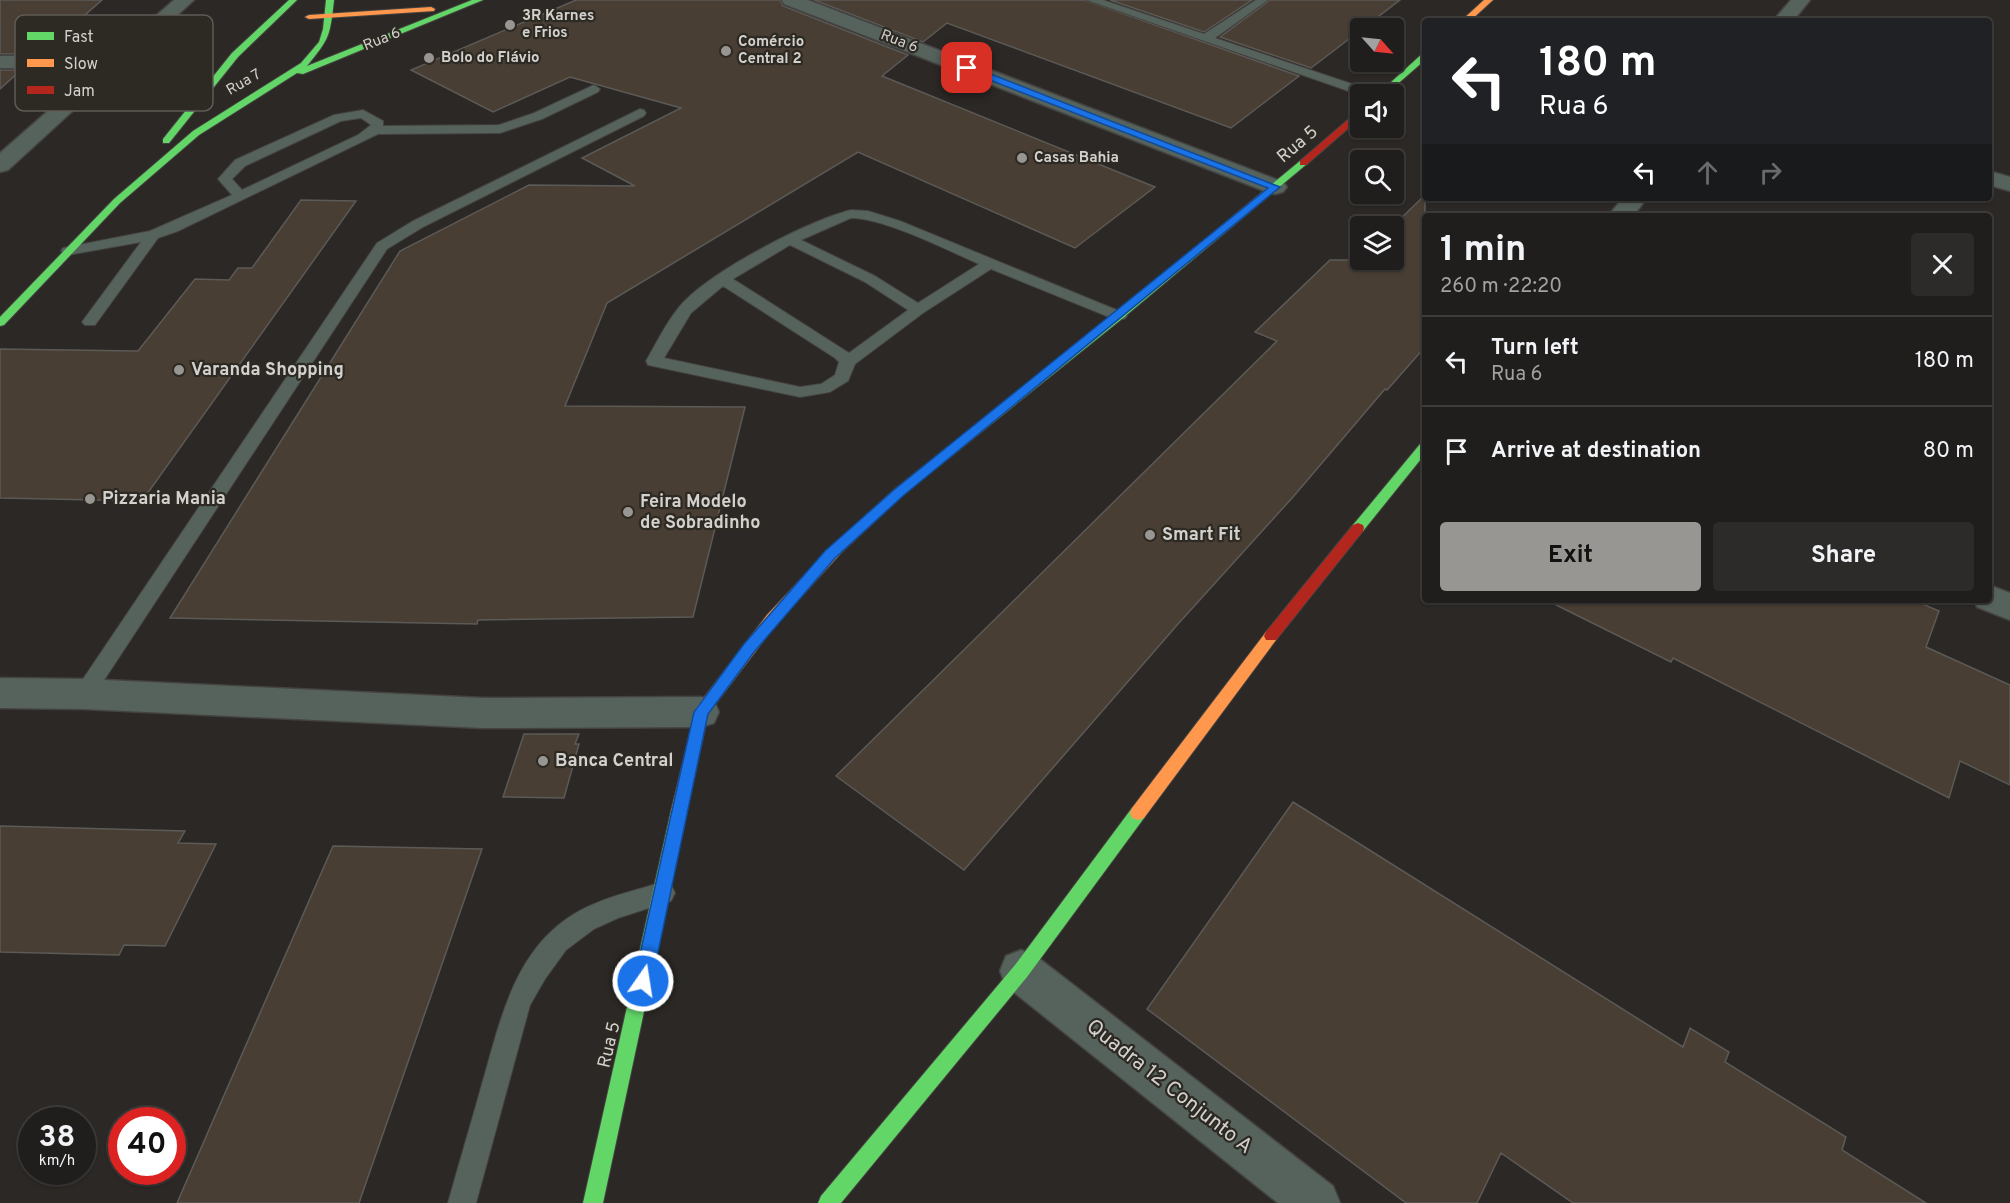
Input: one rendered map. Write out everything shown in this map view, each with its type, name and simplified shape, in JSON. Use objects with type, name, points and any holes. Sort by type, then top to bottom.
[{"type":"street","points":[[168,15],[185,0]]},
{"type":"street","name":"Rua 7","points":[[213,82],[250,39],[293,0]]},
{"type":"street","name":"Rua 6","points":[[791,0],[1275,187]]},
{"type":"street","points":[[1468,18],[1489,0]]},
{"type":"street","points":[[1786,18],[1801,0]]},
{"type":"street","name":"Rua 6","points":[[250,39],[330,7],[402,13],[475,2]]},
{"type":"street","name":"Rua 6","points":[[291,73],[315,68],[475,2]]},
{"type":"street","name":"Rua 7","points":[[0,323],[117,201],[196,133],[304,65],[322,47],[327,37],[330,7]]},
{"type":"street","points":[[235,55],[248,66]]},
{"type":"street","points":[[1394,84],[1422,60]]},
{"type":"street","points":[[0,63],[15,63]]},
{"type":"street","points":[[270,72],[291,73]]},
{"type":"street","points":[[0,165],[60,111]]},
{"type":"street","name":"Rua 7","points":[[117,201],[190,111]]},
{"type":"street","name":"Rua 5","points":[[593,1203],[702,712],[761,633],[830,555],[899,492],[1119,316],[1350,123]]},
{"type":"street","points":[[1992,179],[2010,184]]},
{"type":"street","points":[[1622,213],[1632,201]]},
{"type":"street","points":[[828,1203],[1021,971],[1259,650],[1422,450]]},
{"type":"street","points":[[1992,599],[2010,607]]},
{"type":"street","points":[[0,693],[84,694],[483,713],[702,712]]},
{"type":"street","name":"Quadra 12 Conjunto A","points":[[1021,971],[1316,1203]]},
{"type":"lane","points":[[1092,0],[1350,88]]},
{"type":"lane","points":[[1205,39],[1263,0]]},
{"type":"lane","points":[[375,130],[500,129],[538,116],[594,89]]},
{"type":"lane","points":[[84,694],[382,246],[418,224],[640,113]]},
{"type":"lane","points":[[68,251],[153,235],[240,196],[363,138],[375,130],[378,124],[363,114],[350,115],[321,124],[240,163],[225,179],[240,196]]},
{"type":"lane","points":[[990,263],[918,310],[847,362],[846,372],[839,382],[822,390],[800,392],[654,362],[672,329],[691,304],[722,279],[837,216],[861,214],[895,224],[990,263],[1119,316]]},
{"type":"lane","points":[[90,322],[153,235]]},
{"type":"lane","points":[[790,240],[870,279],[918,310]]},
{"type":"lane","points":[[722,279],[832,346],[847,362]]},
{"type":"lane","points":[[462,1203],[519,1001],[533,975],[556,945],[574,927],[603,912],[663,892]]},
{"type":"building","points":[[0,0],[102,0],[85,15],[15,15],[15,54],[0,54]]},
{"type":"building","points":[[576,0],[780,0],[783,6],[908,55],[882,76],[1155,187],[1075,248],[858,152],[607,303],[565,406],[745,407],[693,617],[478,620],[477,624],[170,618],[400,251],[529,185],[635,186],[582,158],[681,108],[570,77],[493,112],[411,70]]},
{"type":"building","points":[[814,0],[1085,0],[1299,76],[1231,128],[947,23],[923,42]]},
{"type":"building","points":[[1110,0],[1252,0],[1204,32]]},
{"type":"building","points":[[1270,0],[1400,0],[1376,18],[1350,18],[1350,38],[1311,68],[1220,37]]},
{"type":"building","points":[[0,70],[15,70],[15,75],[0,89]]},
{"type":"building","points":[[1422,198],[1422,201],[1425,201],[1425,213],[1422,213],[1422,350],[1387,390],[1385,389],[1293,497],[1178,624],[964,870],[836,776],[1277,341],[1255,332],[1330,260],[1350,260],[1350,270],[1404,270],[1403,216]]},
{"type":"building","name":"Varanda Shopping","points":[[301,200],[356,201],[142,501],[0,498],[0,349],[138,351],[195,279],[229,280],[238,268],[252,268]]},
{"type":"building","points":[[1552,603],[1920,603],[1939,611],[1926,647],[2010,685],[2010,785],[1960,761],[1949,798],[1673,658],[1671,662]]},
{"type":"building","name":"Banca Central","points":[[524,734],[579,734],[575,744],[579,744],[564,798],[503,797]]},
{"type":"building","points":[[1293,802],[1683,1047],[1690,1028],[1729,1052],[1725,1062],[1846,1137],[1842,1150],[1926,1203],[1573,1203],[1501,1153],[1477,1203],[1406,1203],[1147,1009]]},
{"type":"building","points":[[0,826],[185,831],[178,843],[216,844],[165,946],[124,945],[119,955],[0,952]]},
{"type":"building","points":[[333,846],[482,849],[359,1203],[177,1203]]},
{"type":"traffic: fast","points":[[213,82],[235,55],[293,0]]},
{"type":"traffic: fast","points":[[0,323],[117,201],[196,133],[304,65],[323,42],[327,29],[330,0]]},
{"type":"traffic: fast","points":[[300,72],[479,0]]},
{"type":"traffic: fast","points":[[1393,84],[1422,59]]},
{"type":"traffic: fast","points":[[166,141],[190,111]]},
{"type":"traffic: fast","points":[[837,549],[899,492],[1119,316],[1303,163]]},
{"type":"traffic: fast","points":[[1358,528],[1422,450]]},
{"type":"traffic: fast","points":[[593,1203],[679,811]]},
{"type":"traffic: fast","points":[[828,1203],[1021,971],[1138,813]]},
{"type":"traffic: slow","points":[[1468,18],[1489,0]]},
{"type":"traffic: slow","points":[[309,17],[431,9]]},
{"type":"traffic: slow","points":[[679,811],[701,712],[772,619],[837,549]]},
{"type":"traffic: slow","points":[[1138,813],[1271,636]]},
{"type":"traffic: jam","points":[[1303,163],[1350,123]]},
{"type":"traffic: jam","points":[[1271,636],[1358,528]]},
{"type":"place","name":"3R Karnes e Frios","points":[[510,25]]},
{"type":"place","name":"Comércio Central 2","points":[[726,51]]},
{"type":"place","name":"Bolo do Flávio","points":[[429,58]]},
{"type":"place","name":"Casas Bahia","points":[[1022,158]]},
{"type":"place","name":"Varanda Shopping","points":[[179,370]]},
{"type":"place","name":"Pizzaria Mania","points":[[90,499]]},
{"type":"place","name":"Feira Modelo de Sobradinho","points":[[628,512]]},
{"type":"place","name":"Smart Fit","points":[[1150,535]]},
{"type":"place","name":"Banca Central","points":[[543,761]]},
{"type":"route","points":[[643,981],[702,712],[772,619],[830,555],[899,492],[1119,316],[1275,187],[967,68]]}]
